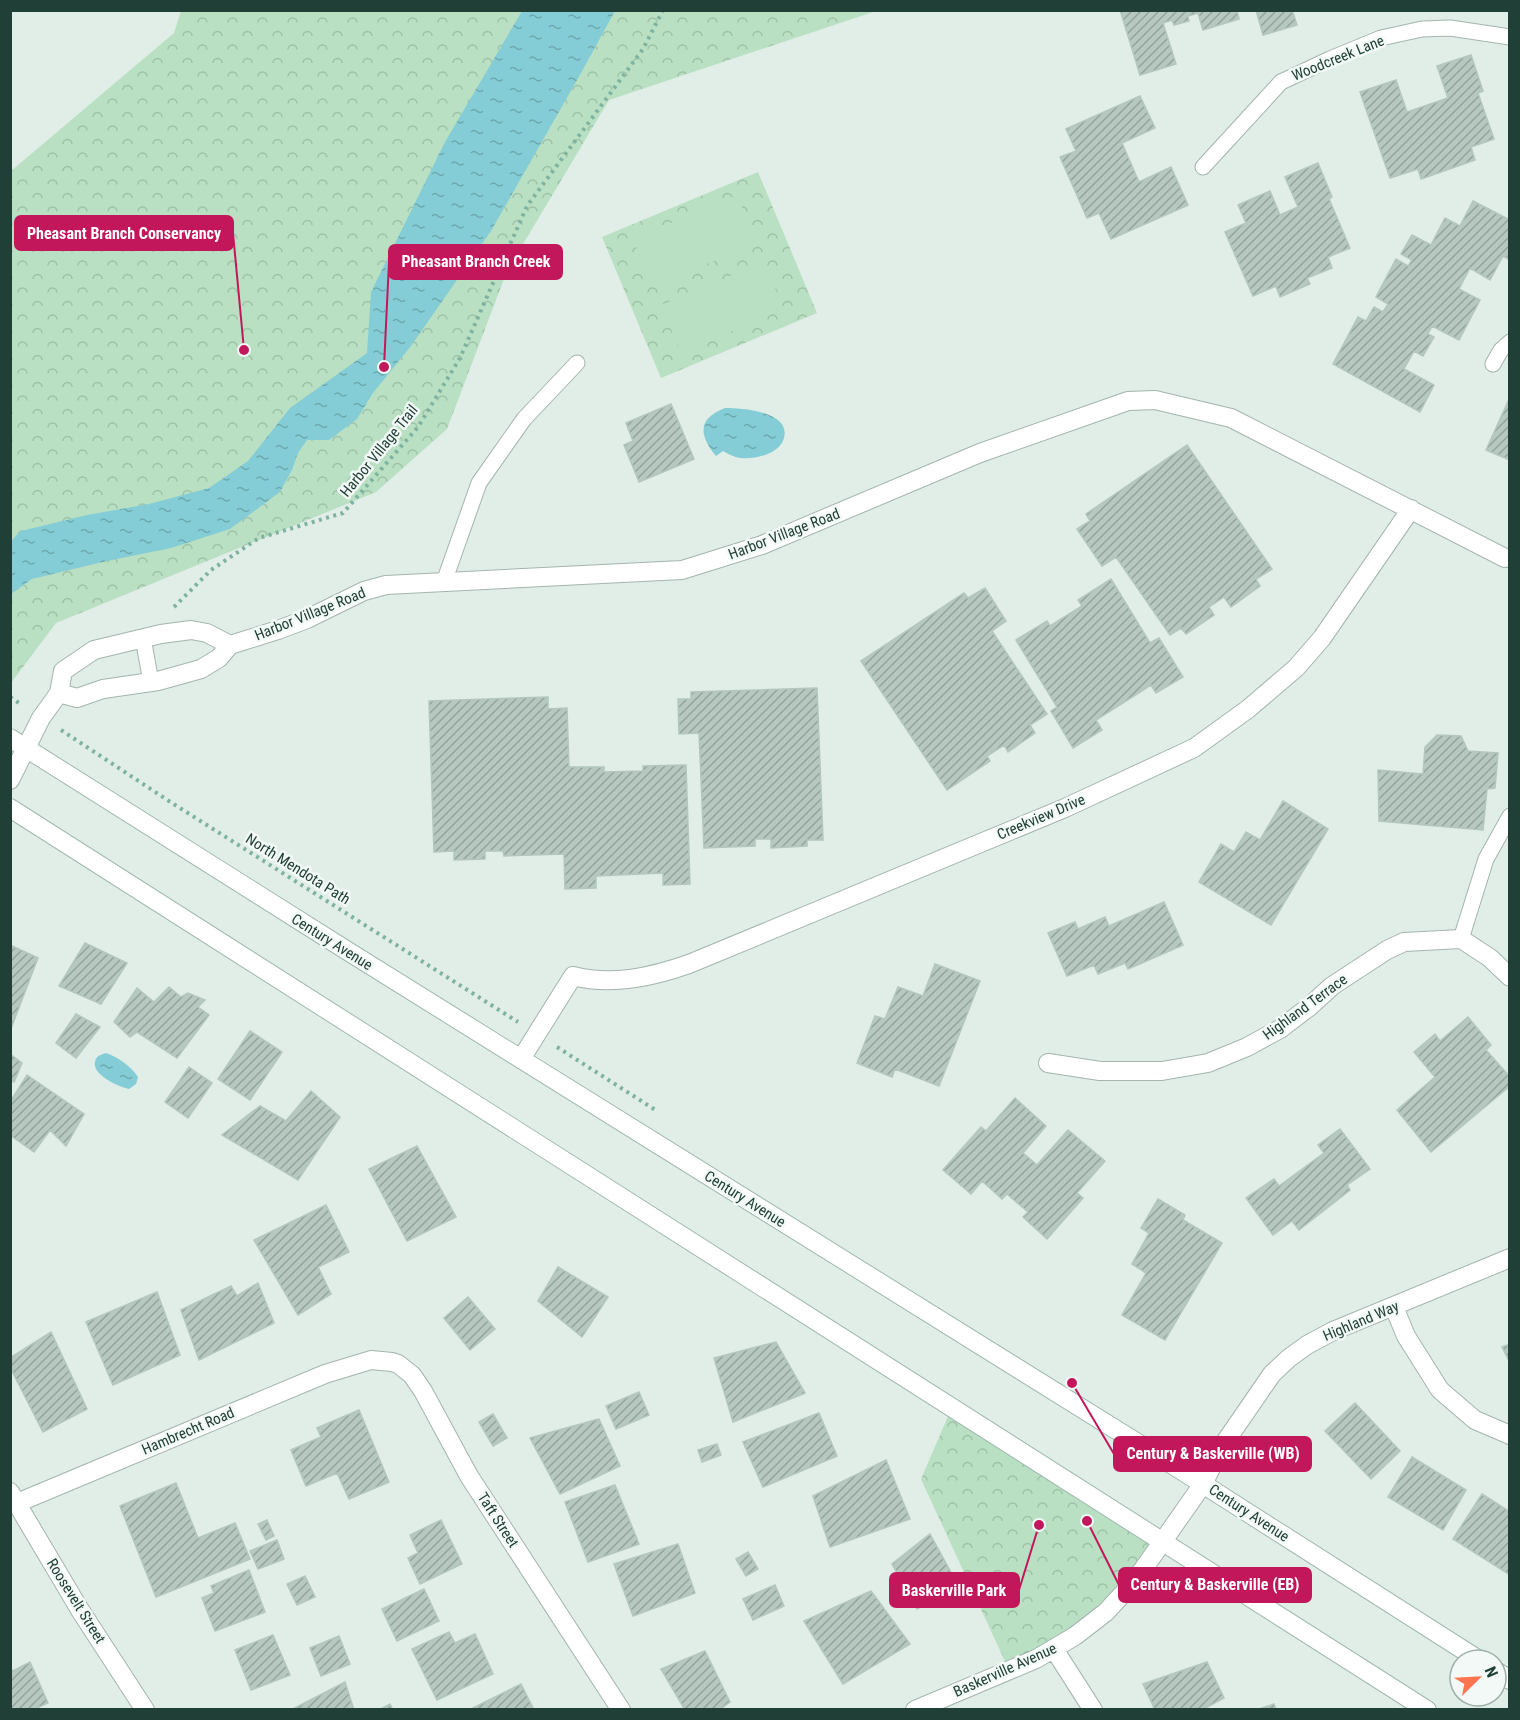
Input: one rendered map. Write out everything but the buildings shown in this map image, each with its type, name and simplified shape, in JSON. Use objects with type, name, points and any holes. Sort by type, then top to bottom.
[{"type":"street","name":"Harbor Village Road","points":[[59,693],[76,698],[103,689],[151,682],[201,669],[219,658],[230,645],[307,619],[364,591],[386,585],[682,570],[762,545],[980,453],[1128,401],[1155,400],[1231,418],[1411,509]]},
{"type":"street","points":[[1411,509],[1505,558]]},
{"type":"street","name":"Creekview Drive","points":[[521,1059],[573,976],[593,980],[619,980],[660,973],[689,964],[1065,808],[1194,748],[1248,709],[1296,668],[1322,638],[1411,509]]},
{"type":"street","points":[[10,780],[41,718],[59,693],[63,671],[94,650],[143,638],[191,630],[207,633],[230,645]]},
{"type":"street","name":"Century Avenue","points":[[10,738],[1203,1484],[1460,1648]]},
{"type":"street","points":[[10,808],[1427,1710]]},
{"type":"street","points":[[1461,939],[1490,958],[1509,976]]},
{"type":"street","name":"Highland Terrace","points":[[1048,1063],[1100,1071],[1162,1071],[1208,1063],[1247,1047],[1280,1029],[1332,986],[1387,950],[1404,942],[1461,939]]},
{"type":"street","name":"Highland Way","points":[[1163,1542],[1203,1484],[1221,1448],[1272,1374],[1289,1358],[1333,1331],[1509,1258]]},
{"type":"street","points":[[1394,1306],[1406,1336],[1440,1390],[1475,1420],[1509,1435]]},
{"type":"street","name":"Taft Street","points":[[359,1363],[371,1360],[392,1362],[404,1368],[411,1375],[423,1391],[476,1486],[621,1710]]},
{"type":"street","name":"Hambrecht Road","points":[[14,1498],[297,1385],[359,1363]]},
{"type":"street","name":"Roosevelt Street","points":[[14,1498],[80,1610],[145,1710]]},
{"type":"street","name":"Baskerville Avenue","points":[[915,1710],[1010,1671],[1076,1636],[1129,1587],[1163,1542]]},
{"type":"street","points":[[1054,1649],[1093,1710]]},
{"type":"lane","name":"Woodcreek Lane","points":[[1203,167],[1281,81],[1330,59],[1381,38],[1422,29],[1450,28],[1509,36]]},
{"type":"lane","points":[[1493,364],[1509,342]]},
{"type":"lane","points":[[444,582],[479,483],[524,419],[577,363]]},
{"type":"lane","points":[[143,638],[151,682]]},
{"type":"lane","points":[[1461,939],[1486,859],[1509,816]]},
{"type":"path","name":"Harbor Village Trail","points":[[173,608],[211,570],[259,537],[343,513],[418,427],[460,358],[527,206],[643,49],[663,10]]},
{"type":"path","points":[[10,697],[18,702]]},
{"type":"path","name":"North Mendota Path","points":[[67,734],[518,1022]]},
{"type":"green space","points":[[181,11],[876,11],[609,100],[507,271],[447,429],[376,492],[56,623],[11,683],[11,171],[174,33]]},
{"type":"green space","points":[[758,172],[817,313],[661,378],[602,237]]},
{"type":"green space","points":[[737,195],[757,243],[653,287],[633,239]]},
{"type":"green space","points":[[764,262],[784,309],[681,353],[661,305]]},
{"type":"green space","points":[[952,1407],[1163,1542],[1116,1601],[1009,1670],[921,1479]]},
{"type":"water","points":[[522,11],[615,11],[491,231],[411,346],[373,393],[357,419],[329,440],[307,440],[298,453],[280,492],[230,529],[171,548],[32,579],[11,594],[11,541],[21,531],[87,515],[149,504],[209,488],[248,461],[290,408],[367,353],[371,292],[445,142]]},
{"type":"water","points":[[725,408],[753,410],[773,417],[784,429],[782,444],[772,452],[759,457],[740,458],[723,451],[716,456],[706,441],[705,422],[716,412]]},
{"type":"water","points":[[106,1053],[120,1059],[132,1069],[138,1077],[136,1084],[129,1089],[102,1076],[95,1067],[95,1062],[97,1057]]},
{"type":"place","name":"Pheasant Branch Conservancy","points":[[244,350]]},
{"type":"place","name":"Pheasant Branch Creek","points":[[384,367]]},
{"type":"place","name":"Century & Baskerville (WB)","points":[[1072,1383]]},
{"type":"place","name":"Century & Baskerville (EB)","points":[[1087,1521]]},
{"type":"place","name":"Baskerville Park","points":[[1039,1525]]}]
